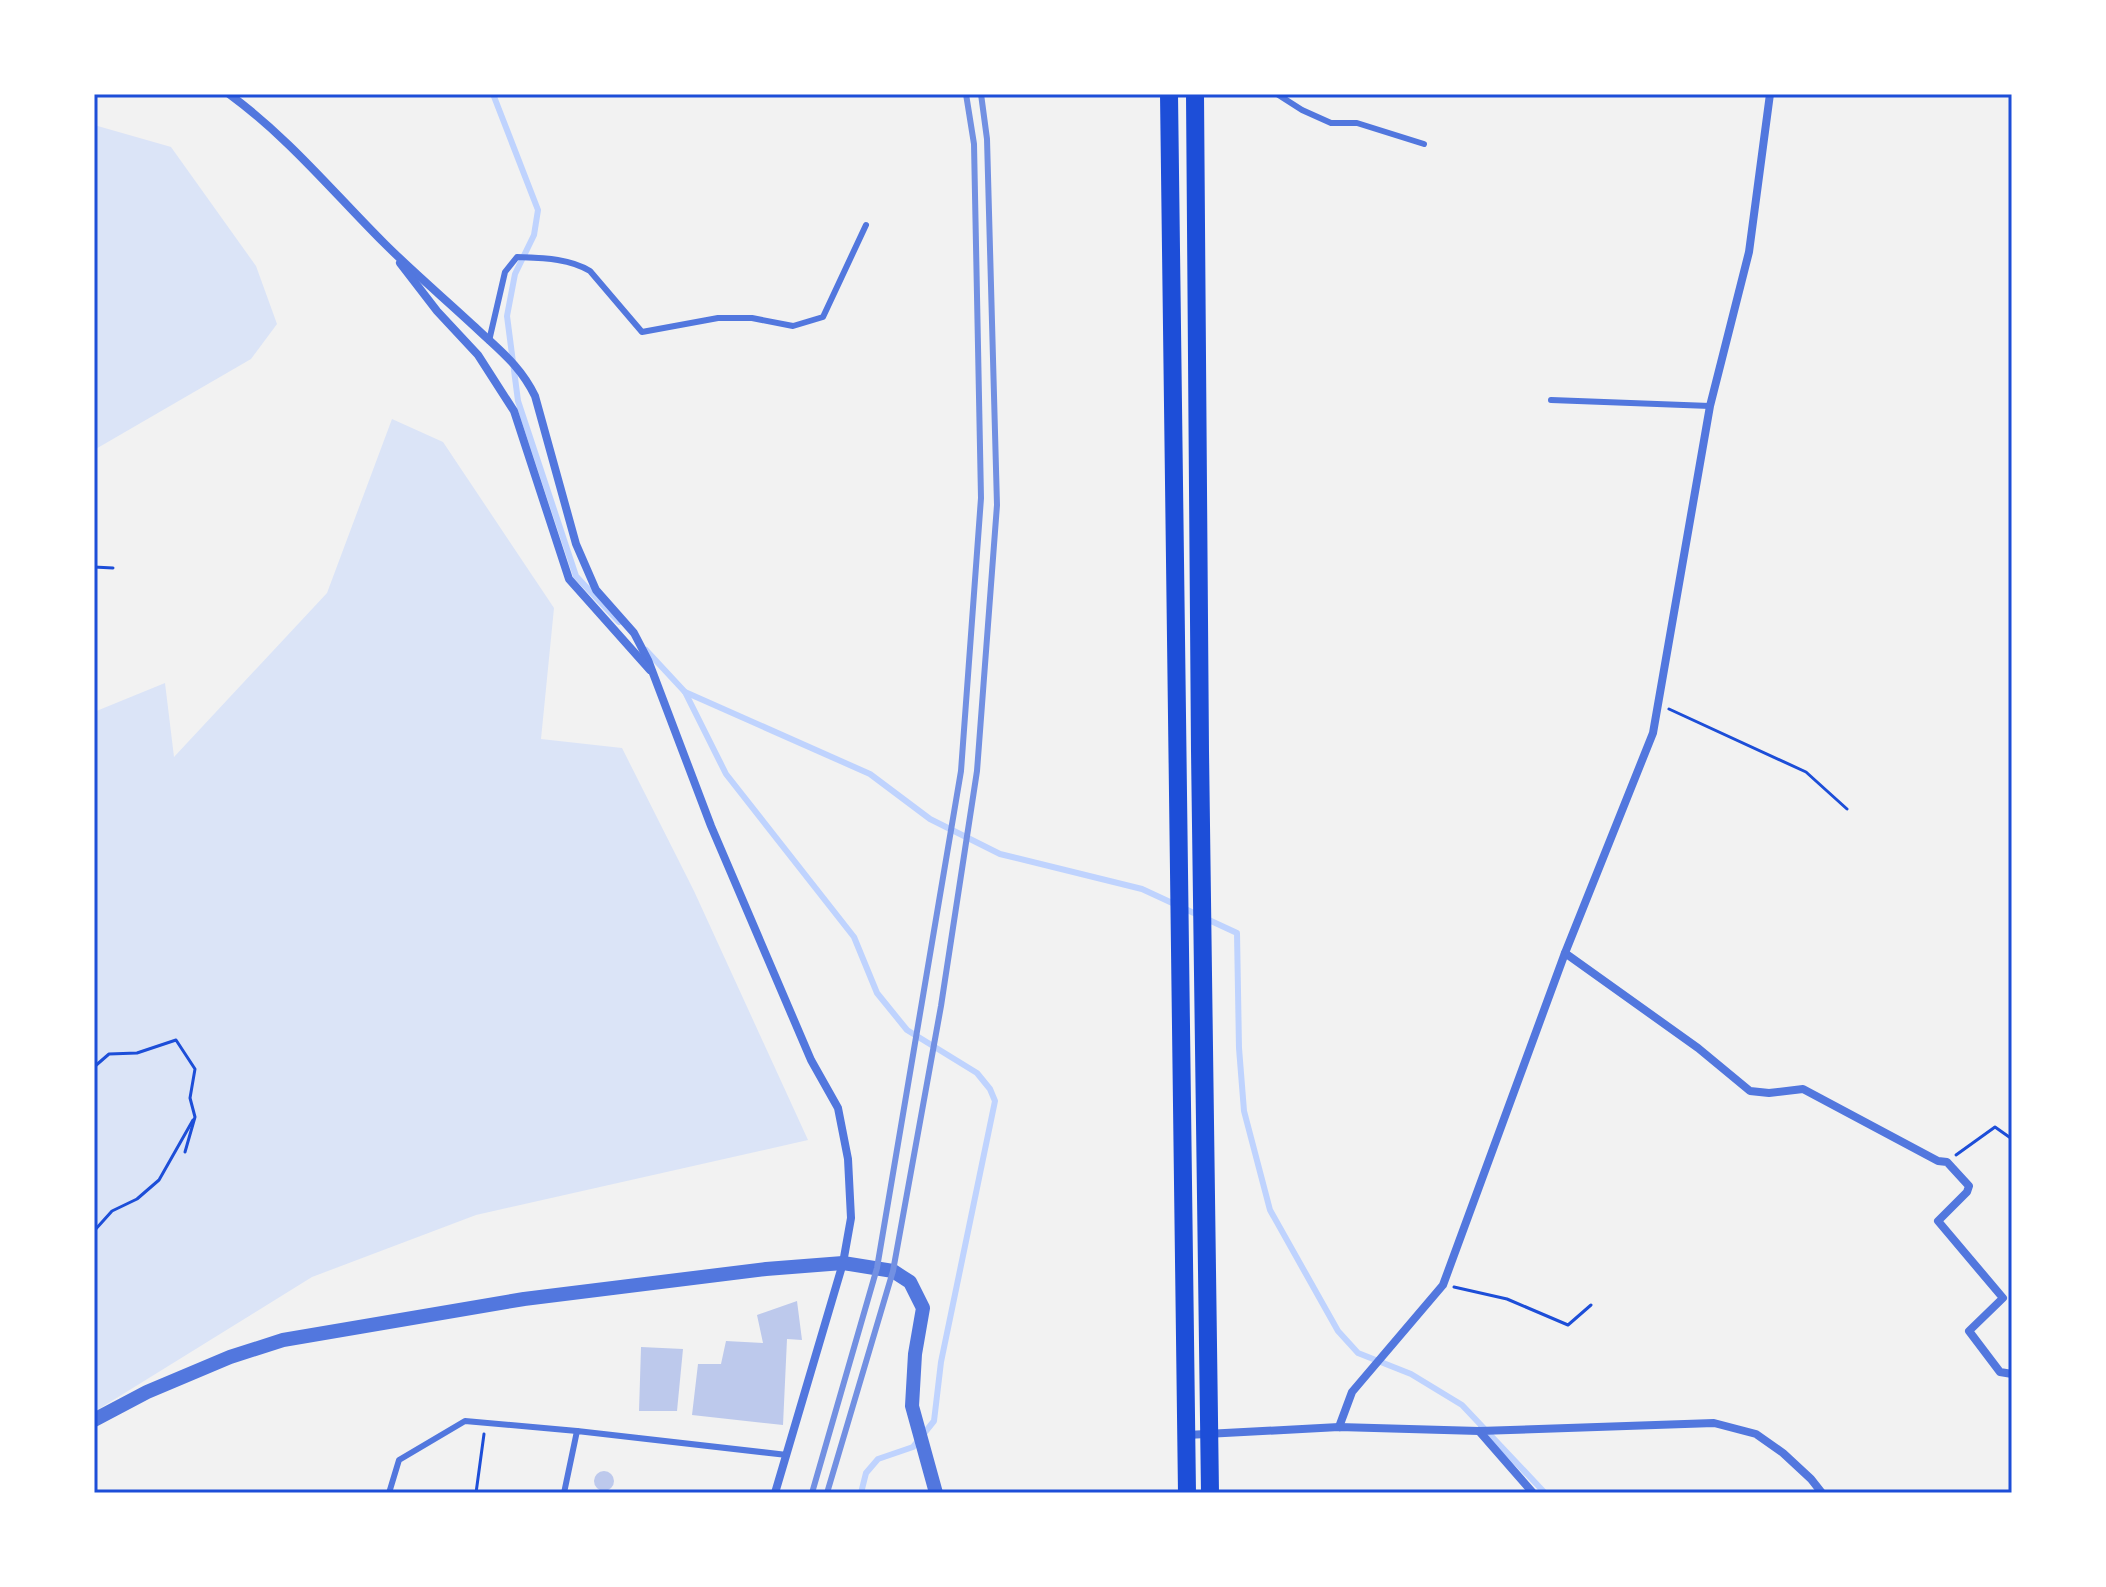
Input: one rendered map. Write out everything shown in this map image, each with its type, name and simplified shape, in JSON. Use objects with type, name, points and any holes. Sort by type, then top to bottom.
[{"type":"main road","points":[[1169,94],[1187,1493]]},
{"type":"main road","points":[[1195,94],[1210,1493]]},
{"type":"main road","points":[[1170,188],[1196,186]]},
{"type":"street","points":[[229,94],[258,115],[314,167],[384,242],[524,374],[535,396],[576,544],[596,590],[634,633],[648,660],[724,855],[811,1060],[838,1108],[848,1159],[851,1218],[843,1263],[775,1493]]},
{"type":"street","points":[[1339,1427],[1352,1392],[1443,1285],[1565,953],[1653,733],[1710,406],[1749,252],[1770,94]]},
{"type":"street","points":[[384,242],[437,311],[478,355],[514,411],[569,579],[653,674]]},
{"type":"street","points":[[1565,953],[1698,1048],[1750,1091],[1769,1093],[1803,1089],[1938,1161],[1947,1162],[1969,1186],[1967,1192],[1938,1221],[2003,1298],[1969,1331],[2000,1372],[2012,1374]]},
{"type":"street","points":[[94,1420],[147,1392],[230,1357],[283,1340],[524,1299],[766,1269],[843,1263],[893,1271],[910,1282],[923,1308],[915,1354],[912,1406],[936,1493]]},
{"type":"street","points":[[1186,1435],[1339,1427],[1479,1431],[1714,1423],[1756,1434],[1783,1453],[1822,1493]]},
{"type":"street","points":[[1479,1431],[1533,1493]]},
{"type":"lane","points":[[1271,94],[1331,123],[1357,123],[1424,144]]},
{"type":"lane","points":[[489,341],[505,272],[517,257],[580,265],[590,271],[642,332],[718,318],[752,318],[793,326],[823,317],[866,225]]},
{"type":"lane","points":[[1551,400],[1710,406]]},
{"type":"lane","points":[[389,1493],[399,1460],[465,1421],[787,1455]]},
{"type":"lane","points":[[564,1493],[577,1431]]},
{"type":"path","points":[[94,567],[113,568]]},
{"type":"path","points":[[1658,704],[1806,772],[1847,809]]},
{"type":"path","points":[[94,1067],[109,1054],[137,1053],[176,1040],[195,1069],[190,1098],[194,1119],[185,1152]]},
{"type":"path","points":[[94,1231],[112,1211],[137,1199],[159,1180],[194,1119]]},
{"type":"path","points":[[1947,1162],[1995,1127],[2012,1139]]},
{"type":"path","points":[[1443,1285],[1507,1299],[1568,1325],[1591,1305]]},
{"type":"path","points":[[476,1493],[486,1423]]},
{"type":"shaded area","points":[[94,125],[171,147],[256,266],[277,324],[251,359],[94,450]]},
{"type":"shaded area","points":[[392,419],[443,442],[554,608],[541,739],[622,748],[694,891],[808,1140],[476,1215],[312,1277],[94,1412],[94,712],[165,683],[174,757],[327,593]]},
{"type":"building","points":[[797,1301],[802,1340],[787,1339],[783,1425],[692,1415],[698,1364],[721,1364],[726,1341],[763,1343],[757,1315]]},
{"type":"building","points":[[641,1347],[683,1349],[677,1411],[639,1411]]},
{"type":"building","points":[[604,1471],[611,1474],[614,1481],[611,1488],[604,1491],[597,1488],[594,1481],[597,1474]]},
{"type":"waterway","points":[[493,94],[538,210],[534,235],[515,274],[507,316],[518,401],[576,576],[619,622]]},
{"type":"waterway","points":[[646,650],[685,692],[726,774],[854,937],[877,993],[907,1030],[977,1073],[995,1101],[941,1362],[934,1421],[913,1447],[878,1459],[866,1473],[861,1493]]},
{"type":"waterway","points":[[685,692],[870,774],[930,819],[1000,854],[1142,889],[1237,933],[1239,1048],[1244,1111],[1270,1210],[1338,1331],[1358,1353],[1411,1374],[1462,1405],[1545,1493]]},
{"type":"railway","points":[[812,1493],[877,1268],[961,771],[981,498],[974,144],[966,94]]},
{"type":"railway","points":[[827,1493],[893,1271],[941,1006],[977,771],[997,505],[987,139],[981,94]]}]
